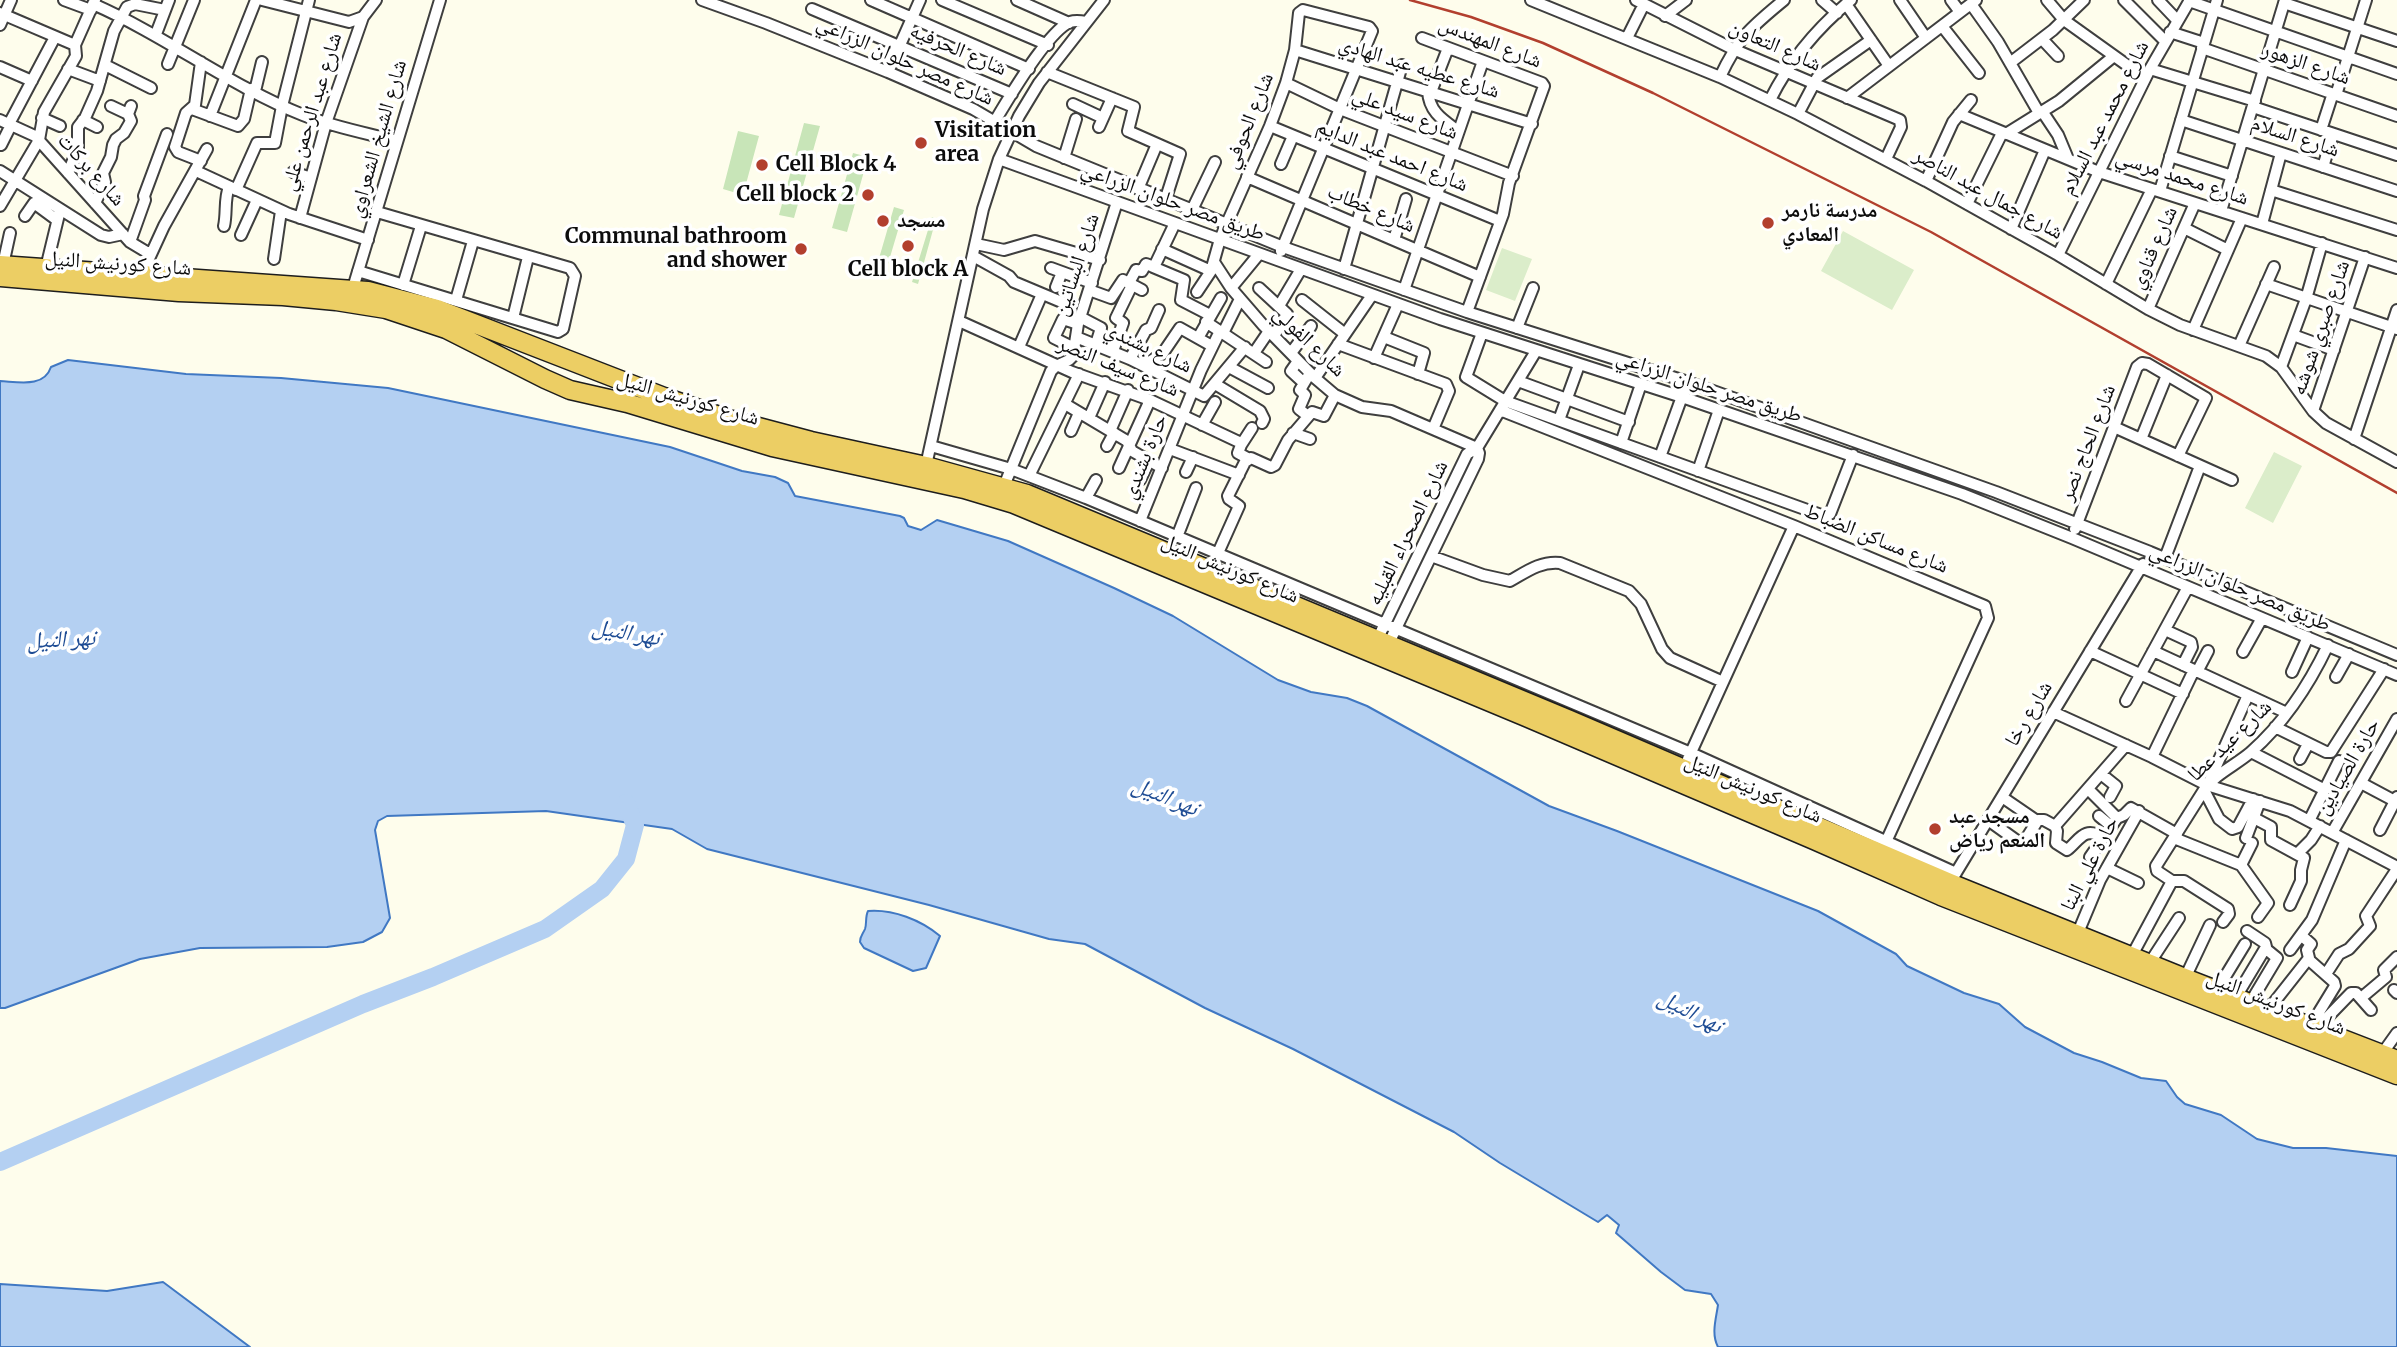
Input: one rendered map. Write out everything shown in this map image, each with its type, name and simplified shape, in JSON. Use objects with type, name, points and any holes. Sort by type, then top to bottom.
[{"type":"highway","name":"شارع كورنيش النيل","points":[[1,269],[46,268],[141,276],[356,280],[566,350],[696,408],[924,473],[1040,514],[1817,833],[2077,935],[2128,963],[2149,964],[2389,1057]]},
{"type":"highway","name":"شارع كورنيش النيل","points":[[1,269],[179,292],[283,296],[369,306],[446,329],[545,379],[582,393],[627,403],[772,447],[924,473],[1007,478],[1042,499],[1383,643],[1687,760],[1817,833],[1884,846],[1949,884],[2128,963],[2397,1074]]},
{"type":"highway","points":[[545,379],[557,370],[566,350]]},
{"type":"highway","points":[[566,350],[579,373],[578,389],[582,393]]},
{"type":"street","points":[[11,0],[1,18],[75,45]]},
{"type":"street","points":[[64,0],[93,4],[121,16],[282,106],[326,123],[397,141]]},
{"type":"street","points":[[168,64],[194,0]]},
{"type":"street","points":[[210,116],[256,0]]},
{"type":"street","points":[[262,0],[307,5],[349,22],[363,17],[376,0]]},
{"type":"street","name":"شارع الشيخ الشعراوي","points":[[356,280],[440,0]]},
{"type":"street","points":[[871,0],[1029,69]]},
{"type":"street","points":[[888,72],[920,0]]},
{"type":"street","points":[[942,0],[1048,45]]},
{"type":"street","points":[[1017,0],[1069,23]]},
{"type":"street","points":[[924,473],[983,209],[999,159],[1029,99],[1104,0]]},
{"type":"street","name":"شارع جمال عبد الناصر","points":[[1531,0],[1770,100],[1926,181],[2148,309],[2193,330],[2266,356],[2281,367],[2326,423],[2397,462]]},
{"type":"street","points":[[1665,16],[1686,0]]},
{"type":"street","points":[[1720,78],[1733,49],[1745,34],[1784,0]]},
{"type":"street","points":[[1822,0],[1837,13]]},
{"type":"street","points":[[1900,0],[1926,38]]},
{"type":"street","points":[[1951,0],[1960,12]]},
{"type":"street","points":[[2047,0],[2064,20],[2114,56],[2148,73],[2192,82],[2397,155]]},
{"type":"street","points":[[2010,63],[2042,39],[2084,0]]},
{"type":"street","points":[[2124,0],[2167,36]]},
{"type":"street","points":[[2158,0],[2177,20]]},
{"type":"street","points":[[2321,130],[2366,0]]},
{"type":"street","name":"شارع مصر حلوان الزراعي","points":[[708,1],[888,72],[973,109],[1011,132]]},
{"type":"street","points":[[2190,1],[2215,5],[2276,32],[2397,74]]},
{"type":"street","name":"شارع محمد عبد السلام","points":[[2058,255],[2167,36],[2190,1]]},
{"type":"street","points":[[1627,38],[1640,2]]},
{"type":"street","name":"شارع التعاون","points":[[1640,2],[1733,49],[1897,118],[1901,127],[1886,159]]},
{"type":"street","points":[[1770,100],[1785,72],[1849,2],[1889,66]]},
{"type":"street","points":[[1847,98],[1974,2],[2040,112],[2062,142],[2068,159]]},
{"type":"street","points":[[2221,211],[2285,2],[2309,5],[2358,28],[2397,41]]},
{"type":"street","points":[[0,206],[39,140],[42,118],[77,53],[75,45],[93,4]]},
{"type":"street","points":[[68,173],[78,148],[78,127],[100,81],[114,31],[127,7],[135,4],[167,5],[156,34]]},
{"type":"street","points":[[223,226],[227,216],[226,193],[233,188],[257,143],[275,143],[307,5]]},
{"type":"street","points":[[2106,284],[2156,190],[2170,156],[2215,5]]},
{"type":"street","name":"شارع الحرفيه","points":[[812,9],[1012,94]]},
{"type":"street","name":"شارع الحوفي","points":[[1197,292],[1212,266],[1220,239],[1286,83],[1295,50],[1299,13],[1303,10],[1369,27],[1371,34],[1356,69]]},
{"type":"street","name":"شارع عبد الرحمن علي","points":[[300,218],[326,123],[363,17]]},
{"type":"street","points":[[995,121],[1058,31],[1077,20],[1086,22]]},
{"type":"street","points":[[1942,26],[1979,73]]},
{"type":"street","name":"شارع الزهور","points":[[2167,36],[2203,46],[2397,116]]},
{"type":"street","points":[[1,145],[7,123],[55,37]]},
{"type":"street","name":"شارع المهندس","points":[[1422,38],[1544,84],[1545,89],[1532,124]]},
{"type":"street","points":[[2042,39],[2058,56]]},
{"type":"street","points":[[1798,114],[1813,84],[1822,74],[1871,40]]},
{"type":"street","points":[[1448,47],[1430,92],[1431,107],[1458,131]]},
{"type":"street","name":"شارع عطيه عبد الهادي","points":[[1295,50],[1532,124]]},
{"type":"street","points":[[1967,204],[2004,134],[2078,87],[2114,56]]},
{"type":"street","points":[[1404,290],[1483,61]]},
{"type":"street","points":[[201,62],[195,103],[186,113],[175,147],[178,152],[233,188],[257,200],[300,218],[368,240]]},
{"type":"street","points":[[192,109],[238,126],[241,124],[262,62]]},
{"type":"street","points":[[105,65],[151,88]]},
{"type":"street","points":[[1344,269],[1402,65]]},
{"type":"street","points":[[0,67],[32,81]]},
{"type":"street","points":[[68,69],[100,81]]},
{"type":"street","points":[[1277,260],[1356,69]]},
{"type":"street","points":[[1047,72],[1135,107],[1128,131],[1181,155],[1165,201]]},
{"type":"street","name":"شارع سيد علي","points":[[1286,83],[1340,109],[1513,176]]},
{"type":"street","points":[[1073,104],[1101,123],[1112,98]]},
{"type":"street","points":[[1926,181],[1958,114],[1971,100]]},
{"type":"street","points":[[102,197],[105,182],[103,175],[113,145],[131,121],[129,110],[111,106]]},
{"type":"street","name":"شارع محمد مرسي","points":[[1958,114],[2099,172],[2397,268]]},
{"type":"street","points":[[42,118],[60,126]]},
{"type":"street","points":[[1064,158],[1076,119]]},
{"type":"street","points":[[83,120],[97,127]]},
{"type":"street","name":"شارع السلام","points":[[2181,120],[2395,191]]},
{"type":"street","name":"شارع بركات","points":[[7,123],[33,134],[68,173],[102,197],[126,238],[150,254]]},
{"type":"street","points":[[1467,312],[1532,124]]},
{"type":"street","name":"شارع احمد عبد الدايم","points":[[1270,126],[1500,221]]},
{"type":"street","name":"طريق مصر حلوان الزراعي","points":[[1011,132],[1064,158],[1191,212],[1283,247],[1446,305],[1688,382],[2078,523],[2397,655]]},
{"type":"street","points":[[25,216],[34,203],[104,237],[126,238],[145,200],[144,196],[167,134]]},
{"type":"street","points":[[2323,167],[2333,134]]},
{"type":"street","points":[[1281,164],[1293,136]]},
{"type":"street","points":[[1138,189],[1157,144]]},
{"type":"street","points":[[141,276],[150,254],[208,149]]},
{"type":"street","points":[[2011,229],[2045,150]]},
{"type":"street","points":[[2262,224],[2281,153]]},
{"type":"street","points":[[2170,156],[2232,176]]},
{"type":"street","name":"طريق مصر حلوان الزراعي","points":[[999,159],[1440,319],[1682,397],[1962,494],[2397,675]]},
{"type":"street","points":[[1191,212],[1215,162]]},
{"type":"street","points":[[0,172],[15,180],[59,216]]},
{"type":"street","points":[[293,172],[311,178]]},
{"type":"street","name":"شارع خطاب","points":[[1247,177],[1480,277]]},
{"type":"street","points":[[2395,191],[2397,178]]},
{"type":"street","points":[[2271,190],[2397,230]]},
{"type":"street","points":[[1394,240],[1406,199]]},
{"type":"street","points":[[241,235],[257,200]]},
{"type":"street","name":"شارع البساتين","points":[[1007,478],[1051,371],[1069,360],[1117,202]]},
{"type":"street","name":"شارع قناوي","points":[[2148,309],[2195,203]]},
{"type":"street","points":[[178,204],[191,209]]},
{"type":"street","points":[[274,259],[281,211]]},
{"type":"street","points":[[377,212],[570,268],[574,271],[575,281],[563,328],[566,350]]},
{"type":"street","points":[[46,268],[59,216]]},
{"type":"street","points":[[2193,330],[2242,218]]},
{"type":"street","points":[[1153,267],[1175,223]]},
{"type":"street","points":[[403,285],[421,226]]},
{"type":"street","points":[[2184,228],[2228,250]]},
{"type":"street","points":[[1,269],[10,233]]},
{"type":"street","points":[[456,300],[473,241]]},
{"type":"street","points":[[976,244],[1004,250],[1035,241],[1100,260]]},
{"type":"street","points":[[2281,367],[2306,299],[2322,243]]},
{"type":"street","points":[[1163,249],[1212,266]]},
{"type":"street","points":[[1231,288],[1259,254]]},
{"type":"street","points":[[973,256],[1009,276],[1014,282],[1064,303]]},
{"type":"street","points":[[513,318],[528,257]]},
{"type":"street","name":"شارع صبري شوشه","points":[[2314,411],[2365,257]]},
{"type":"street","points":[[1113,351],[1124,323],[1116,317],[1134,286],[1136,270],[1142,271],[1146,264],[1184,280],[1181,300],[1266,362]]},
{"type":"street","name":"شارع الفولي","points":[[1212,266],[1310,378],[1335,395],[1362,407],[1391,411],[1477,448]]},
{"type":"street","points":[[2239,346],[2274,267]]},
{"type":"street","points":[[1279,306],[1301,269]]},
{"type":"street","points":[[1056,287],[1056,270],[1111,298],[1122,281],[1134,286]]},
{"type":"street","points":[[356,280],[403,285],[513,318],[566,350]]},
{"type":"street","points":[[2266,284],[2394,328]]},
{"type":"street","points":[[1198,393],[1215,384],[1229,367],[1272,334],[1287,317],[1259,288]]},
{"type":"street","points":[[1517,328],[1533,288]]},
{"type":"street","points":[[1019,347],[1042,294]]},
{"type":"street","points":[[1308,416],[1299,409],[1305,396],[1300,391],[1338,344],[1372,295]]},
{"type":"street","name":"حارة بشندي","points":[[1140,521],[1183,415],[1198,393],[1212,346],[1240,299]]},
{"type":"street","points":[[1198,338],[1219,300],[1232,312]]},
{"type":"street","points":[[1302,300],[1345,334]]},
{"type":"street","points":[[1374,358],[1398,304]]},
{"type":"street","points":[[1440,319],[1446,305]]},
{"type":"street","points":[[1130,359],[1146,330],[1151,328],[1159,310]]},
{"type":"street","points":[[2354,439],[2394,328],[2397,310]]},
{"type":"street","points":[[1075,343],[1054,338],[1063,319],[1101,328],[1096,344]]},
{"type":"street","name":"شارع سيف النصر","points":[[959,321],[1079,374],[1128,390],[1241,445]]},
{"type":"street","points":[[1294,357],[1311,326]]},
{"type":"street","points":[[1145,365],[1166,350],[1179,328],[1212,346]]},
{"type":"street","points":[[1482,333],[1466,377],[1503,406],[1559,421],[1826,517],[1830,514],[1853,455]]},
{"type":"street","points":[[2293,335],[2334,350]]},
{"type":"street","points":[[1384,337],[1424,354],[1418,374]]},
{"type":"street","name":"شارع بشندي","points":[[1075,343],[1096,344],[1145,365],[1198,393]]},
{"type":"street","points":[[1338,344],[1445,383],[1449,387],[1433,429]]},
{"type":"street","name":"شارع الصحراء القبليه","points":[[1383,643],[1467,454],[1477,448],[1536,351]]},
{"type":"street","name":"شارع الحاج نصر","points":[[2072,538],[2137,368],[2142,363],[2148,364],[2168,375]]},
{"type":"street","points":[[1559,421],[1579,365]]},
{"type":"street","points":[[1229,367],[1268,388]]},
{"type":"street","points":[[1029,476],[1079,374]]},
{"type":"street","points":[[2141,439],[2168,375],[2204,395],[2206,400],[2178,456]]},
{"type":"street","points":[[1518,381],[1629,422]]},
{"type":"street","points":[[1071,431],[1105,382]]},
{"type":"street","points":[[1660,457],[1688,382]]},
{"type":"street","points":[[1215,384],[1263,414],[1238,453],[1271,467],[1275,465],[1293,433],[1308,416],[1312,412],[1324,416],[1335,395]]},
{"type":"street","points":[[1622,443],[1641,384]]},
{"type":"street","points":[[1107,446],[1128,390]]},
{"type":"street","points":[[1119,468],[1150,400]]},
{"type":"street","points":[[1202,425],[1215,402]]},
{"type":"street","points":[[1065,404],[1130,443],[1132,451],[1161,468]]},
{"type":"street","name":"شارع مساكن الضباط","points":[[1503,406],[1982,604],[1987,610],[1988,618],[1884,846]]},
{"type":"street","points":[[1698,471],[1719,410]]},
{"type":"street","points":[[2114,427],[2232,480]]},
{"type":"street","points":[[1293,433],[1310,439]]},
{"type":"street","points":[[1832,448],[1836,437]]},
{"type":"street","points":[[931,446],[1007,478],[1029,476],[1218,553],[1391,626],[1884,846]]},
{"type":"street","name":"شارع الصحراء القبليه","points":[[1391,626],[1431,556],[1478,459],[1477,448]]},
{"type":"street","points":[[1170,449],[1238,475]]},
{"type":"street","points":[[1186,472],[1193,457]]},
{"type":"street","points":[[1218,553],[1238,506],[1228,497],[1249,458]]},
{"type":"street","points":[[1140,480],[1149,461]]},
{"type":"street","points":[[2165,558],[2200,466]]},
{"type":"street","points":[[1086,498],[1096,480]]},
{"type":"street","points":[[1177,537],[1196,488]]},
{"type":"street","points":[[1687,760],[1794,526]]},
{"type":"street","name":"شارع رخا","points":[[1949,884],[2150,552]]},
{"type":"street","points":[[1431,556],[1483,575],[1510,581],[1529,569],[1549,562],[1560,563],[1629,591],[1641,604],[1662,649],[1670,658],[1723,682]]},
{"type":"street","points":[[2126,701],[2188,587]]},
{"type":"street","points":[[2243,652],[2262,618]]},
{"type":"street","points":[[2165,630],[2191,642],[2192,647],[2183,665]]},
{"type":"street","points":[[2292,672],[2308,637]]},
{"type":"street","name":"شارع عيد عطا","points":[[2172,881],[2155,868],[2206,786],[2251,752],[2275,727],[2317,669],[2328,645]]},
{"type":"street","points":[[2090,651],[2183,694]]},
{"type":"street","points":[[2153,651],[2287,713]]},
{"type":"street","points":[[2152,757],[2208,651]]},
{"type":"street","points":[[2336,677],[2349,654]]},
{"type":"street","points":[[2275,727],[2326,752],[2333,750],[2384,669]]},
{"type":"street","points":[[2248,695],[2206,786],[2219,819],[2232,829],[2238,827],[2257,800]]},
{"type":"street","points":[[2053,712],[2152,757],[2206,786],[2277,805],[2397,868],[2366,916],[2373,921],[2370,926],[2349,949],[2339,954],[2326,974]]},
{"type":"street","name":"حارة الصيادين","points":[[2332,833],[2397,719]]},
{"type":"street","points":[[2300,759],[2308,744]]},
{"type":"street","points":[[2055,826],[2126,746]]},
{"type":"street","points":[[2251,752],[2325,790]]},
{"type":"street","points":[[2309,821],[2339,761]]},
{"type":"street","points":[[2101,774],[2116,786],[2110,797]]},
{"type":"street","points":[[2361,783],[2396,799],[2380,830]]},
{"type":"street","points":[[2088,789],[2114,822]]},
{"type":"street","points":[[2002,797],[2037,821],[2044,820],[2055,826],[2055,847],[2067,850],[2081,835],[2096,833],[2103,838]]},
{"type":"street","points":[[2241,865],[2257,800]]},
{"type":"street","points":[[2090,857],[2114,822],[2135,810],[2175,836],[2241,865],[2269,904],[2258,917]]},
{"type":"street","name":"حارة علي البنا","points":[[2077,935],[2135,810]]},
{"type":"street","points":[[2099,816],[2114,822]]},
{"type":"street","points":[[2254,818],[2271,827],[2272,840],[2304,858],[2302,880],[2290,905]]},
{"type":"street","points":[[1987,820],[2020,843],[2024,842],[2037,821]]},
{"type":"street","points":[[2297,854],[2314,838],[2320,826]]},
{"type":"street","points":[[2290,950],[2312,920],[2346,840]]},
{"type":"street","points":[[2107,868],[2138,883]]},
{"type":"street","points":[[2128,963],[2172,881],[2184,881],[2228,909],[2229,914],[2223,922]]},
{"type":"street","points":[[2149,964],[2179,918]]},
{"type":"street","points":[[2185,978],[2210,925]]},
{"type":"street","points":[[2243,1000],[2277,958],[2266,949],[2265,943],[2247,931]]},
{"type":"street","points":[[2268,1010],[2310,956],[2307,950],[2311,944],[2302,936]]},
{"type":"street","points":[[2217,990],[2245,944]]},
{"type":"street","points":[[2361,998],[2386,977],[2384,970],[2397,957]]},
{"type":"street","points":[[2308,959],[2334,982],[2334,988],[2313,1028]]},
{"type":"street","points":[[2313,1028],[2351,993],[2356,993],[2371,1010]]},
{"type":"street","points":[[2389,1057],[2397,1033]]},
{"type":"green space","points":[[804,123],[820,126],[794,218],[779,215]]},
{"type":"green space","points":[[738,131],[759,136],[743,195],[723,189]]},
{"type":"green space","points":[[853,153],[868,157],[847,232],[832,228]]},
{"type":"green space","points":[[894,207],[904,210],[885,274],[875,272]]},
{"type":"green space","points":[[932,217],[936,219],[918,284],[912,282]]},
{"type":"green space","points":[[1843,231],[1914,270],[1892,310],[1821,271]]},
{"type":"green space","points":[[1502,248],[1532,259],[1515,301],[1486,290]]},
{"type":"green space","points":[[2274,452],[2302,466],[2273,523],[2245,508]]},
{"type":"water","name":"نهر النيل","points":[[68,360],[186,374],[281,378],[388,388],[670,447],[742,471],[775,477],[788,483],[795,496],[900,516],[908,526],[921,530],[937,520],[1008,541],[1173,616],[1278,680],[1311,692],[1347,698],[1367,706],[1549,806],[1818,911],[1896,954],[1907,966],[1964,993],[1999,1004],[2025,1027],[2074,1053],[2141,1078],[2166,1081],[2185,1104],[2221,1115],[2257,1139],[2293,1148],[2326,1148],[2397,1156],[2397,1347],[1718,1347],[1714,1332],[1718,1305],[1711,1294],[1685,1290],[1661,1272],[1616,1233],[1619,1225],[1607,1215],[1598,1222],[1454,1132],[1293,1049],[1205,1008],[1085,944],[1049,939],[929,905],[707,849],[672,829],[546,811],[387,816],[378,821],[375,830],[390,918],[382,932],[363,942],[327,947],[200,948],[140,959],[0,1008],[0,381],[37,381],[48,374],[51,367]]},
{"type":"water","points":[[868,911],[906,917],[940,936],[926,968],[913,971],[864,948],[860,940]]},
{"type":"water","points":[[163,1282],[250,1347],[0,1347],[0,1284],[107,1291]]},
{"type":"waterway","points":[[0,1162],[363,1004],[545,929],[602,889],[626,859],[635,825],[626,803]]},
{"type":"railway","points":[[1410,0],[1471,17],[1543,43],[1653,93],[1931,232],[2397,493]]},
{"type":"place","name":"Visitation area","points":[[921,143]]},
{"type":"place","name":"Cell Block 4","points":[[762,165]]},
{"type":"place","name":"Cell block 2","points":[[868,195]]},
{"type":"place","name":"مسجد","points":[[883,221]]},
{"type":"place","name":"مدرسة نارمر المعادي","points":[[1768,223]]},
{"type":"place","name":"Cell block A","points":[[908,246]]},
{"type":"place","name":"Communal bathroom and shower","points":[[801,249]]},
{"type":"place","name":"مسجد عبد المنعم رياض","points":[[1935,829]]}]
